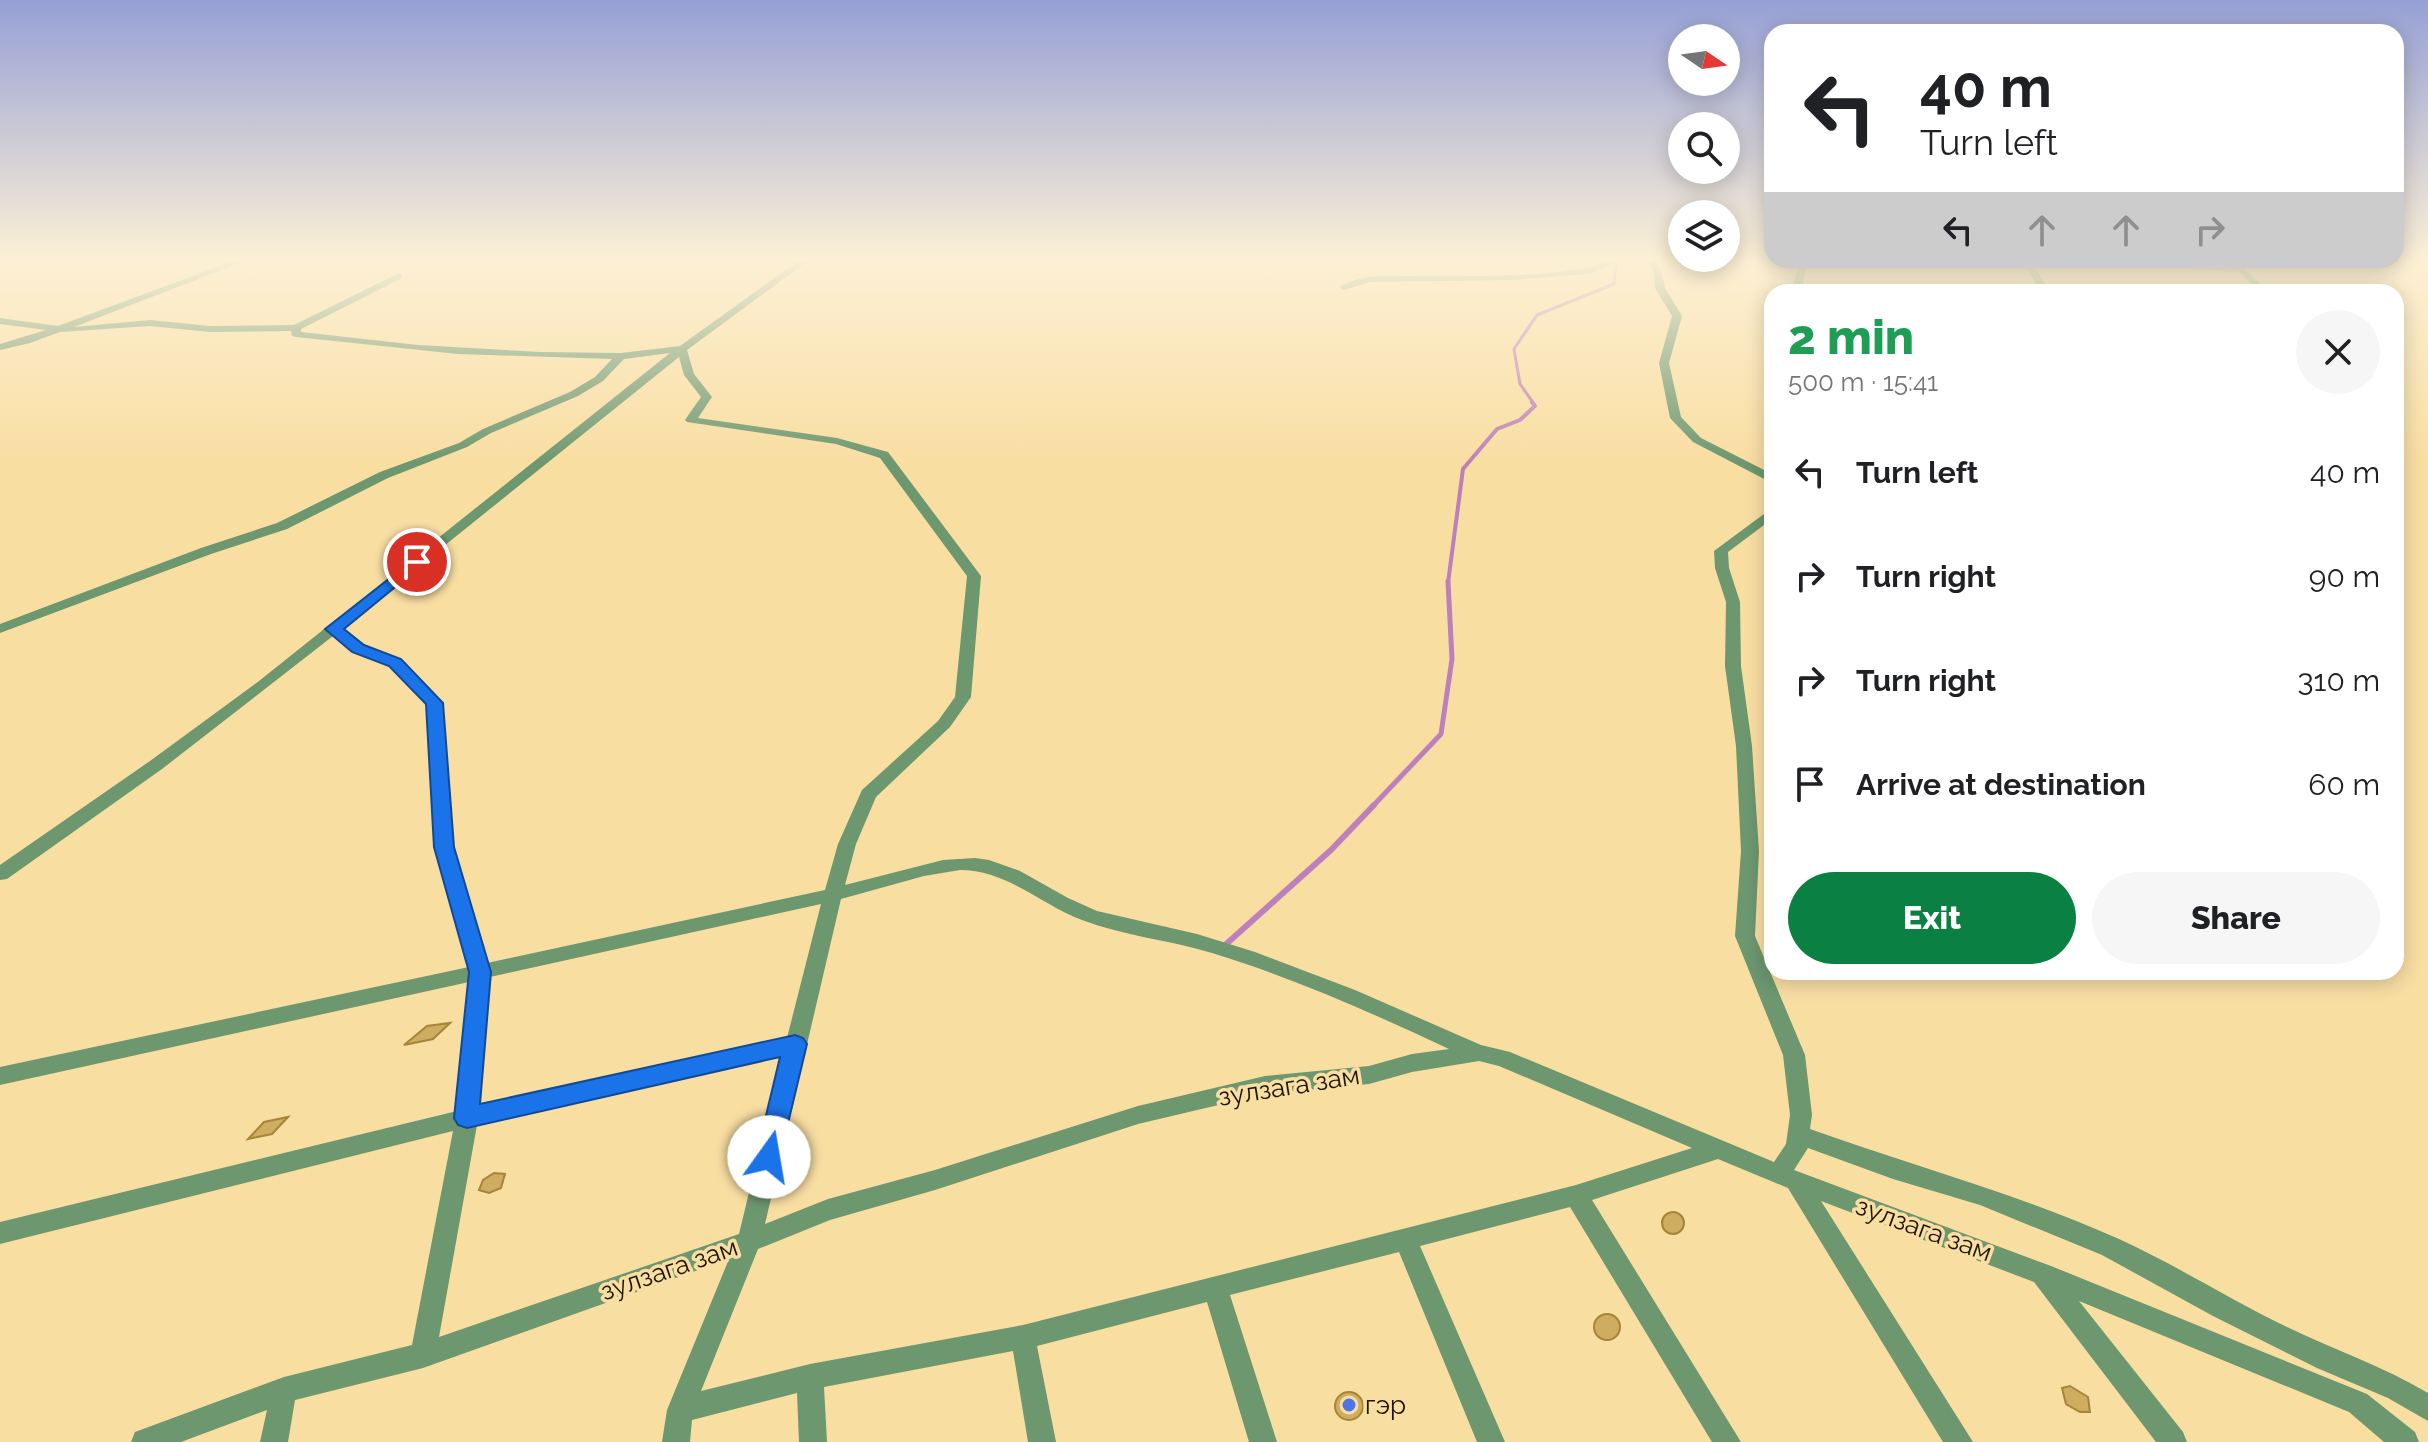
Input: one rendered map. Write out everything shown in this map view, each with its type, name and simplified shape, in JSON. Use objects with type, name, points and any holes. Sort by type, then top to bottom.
[{"type":"street","points":[[0,347],[58,328]]},
{"type":"street","points":[[65,328],[88,328]]},
{"type":"street","points":[[203,328],[271,328]]},
{"type":"street","points":[[296,328],[296,334],[382,346],[532,358],[621,356],[682,349]]},
{"type":"street","points":[[0,874],[156,765],[334,629],[711,328]]},
{"type":"street","points":[[1674,328],[1664,363],[1676,418],[1697,440],[1764,475]]},
{"type":"street","points":[[676,1442],[680,1410],[749,1241],[795,1044],[847,844],[868,794],[944,724],[963,697],[974,576],[884,455],[837,441],[691,420],[707,397],[689,375],[682,349]]},
{"type":"street","points":[[0,629],[206,551],[282,526],[384,475],[463,445],[487,431],[574,394],[599,379],[621,356]]},
{"type":"street","points":[[1764,520],[1721,551],[1722,568],[1733,602],[1733,666],[1744,746],[1750,851],[1745,936],[1794,1055],[1801,1115],[1797,1147],[1787,1178],[1959,1442]]},
{"type":"street","points":[[334,629],[358,649],[395,662],[434,703],[444,847],[480,972],[467,1118],[423,1355]]},
{"type":"street","points":[[0,1076],[833,895],[943,867],[973,864],[998,868],[1074,910],[1213,946],[1361,998],[1479,1053]]},
{"type":"street","points":[[0,1233],[467,1118],[795,1044]]},
{"type":"street","name":"зулзага зам","points":[[145,1442],[284,1390],[423,1355],[749,1241],[828,1210],[935,1180],[1138,1115],[1265,1085],[1369,1075],[1412,1063],[1479,1053],[1502,1058],[1717,1150],[2042,1274],[2358,1403],[2405,1442]]},
{"type":"street","points":[[1799,1135],[1893,1169],[1983,1196],[2111,1247],[2222,1308],[2326,1359],[2397,1389],[2428,1408]]},
{"type":"street","points":[[680,1410],[810,1377],[1023,1337],[1576,1195],[1717,1150]]},
{"type":"street","points":[[1576,1195],[1727,1442]]},
{"type":"street","points":[[1405,1238],[1491,1442]]},
{"type":"street","points":[[2042,1274],[2173,1442]]},
{"type":"street","points":[[1215,1287],[1263,1442]]},
{"type":"street","points":[[1023,1337],[1042,1442]]},
{"type":"street","points":[[810,1377],[813,1442]]},
{"type":"street","points":[[274,1442],[284,1390]]},
{"type":"building","points":[[450,1023],[433,1039],[404,1045],[427,1026]]},
{"type":"building","points":[[288,1117],[272,1134],[248,1139],[264,1122]]},
{"type":"building","points":[[494,1173],[505,1174],[501,1188],[489,1193],[479,1190],[483,1180]]},
{"type":"building","points":[[1673,1212],[1681,1215],[1684,1223],[1681,1231],[1673,1234],[1665,1231],[1662,1223],[1665,1215]]},
{"type":"building","points":[[1607,1314],[1616,1318],[1620,1327],[1616,1336],[1607,1340],[1598,1336],[1594,1327],[1598,1318]]},
{"type":"building","points":[[2070,1386],[2088,1397],[2090,1412],[2080,1412],[2066,1404],[2062,1388]]},
{"type":"building","name":"гэр","points":[[1349,1392],[1359,1396],[1363,1406],[1359,1416],[1349,1420],[1339,1416],[1335,1406],[1339,1396]]},
{"type":"waterway","points":[[1528,328],[1514,349],[1520,384],[1534,404]]},
{"type":"waterway","points":[[1448,582],[1463,469],[1497,429],[1520,420],[1535,406],[1532,402]]},
{"type":"waterway","points":[[1372,807],[1441,734],[1452,659],[1448,582]]},
{"type":"waterway","points":[[1224,946],[1331,850],[1374,805]]},
{"type":"place","name":"гэр","points":[[1349,1405]]},
{"type":"route","points":[[417,562],[334,629],[358,649],[395,662],[434,703],[444,847],[480,972],[467,1118],[795,1044],[769,1157]]}]
